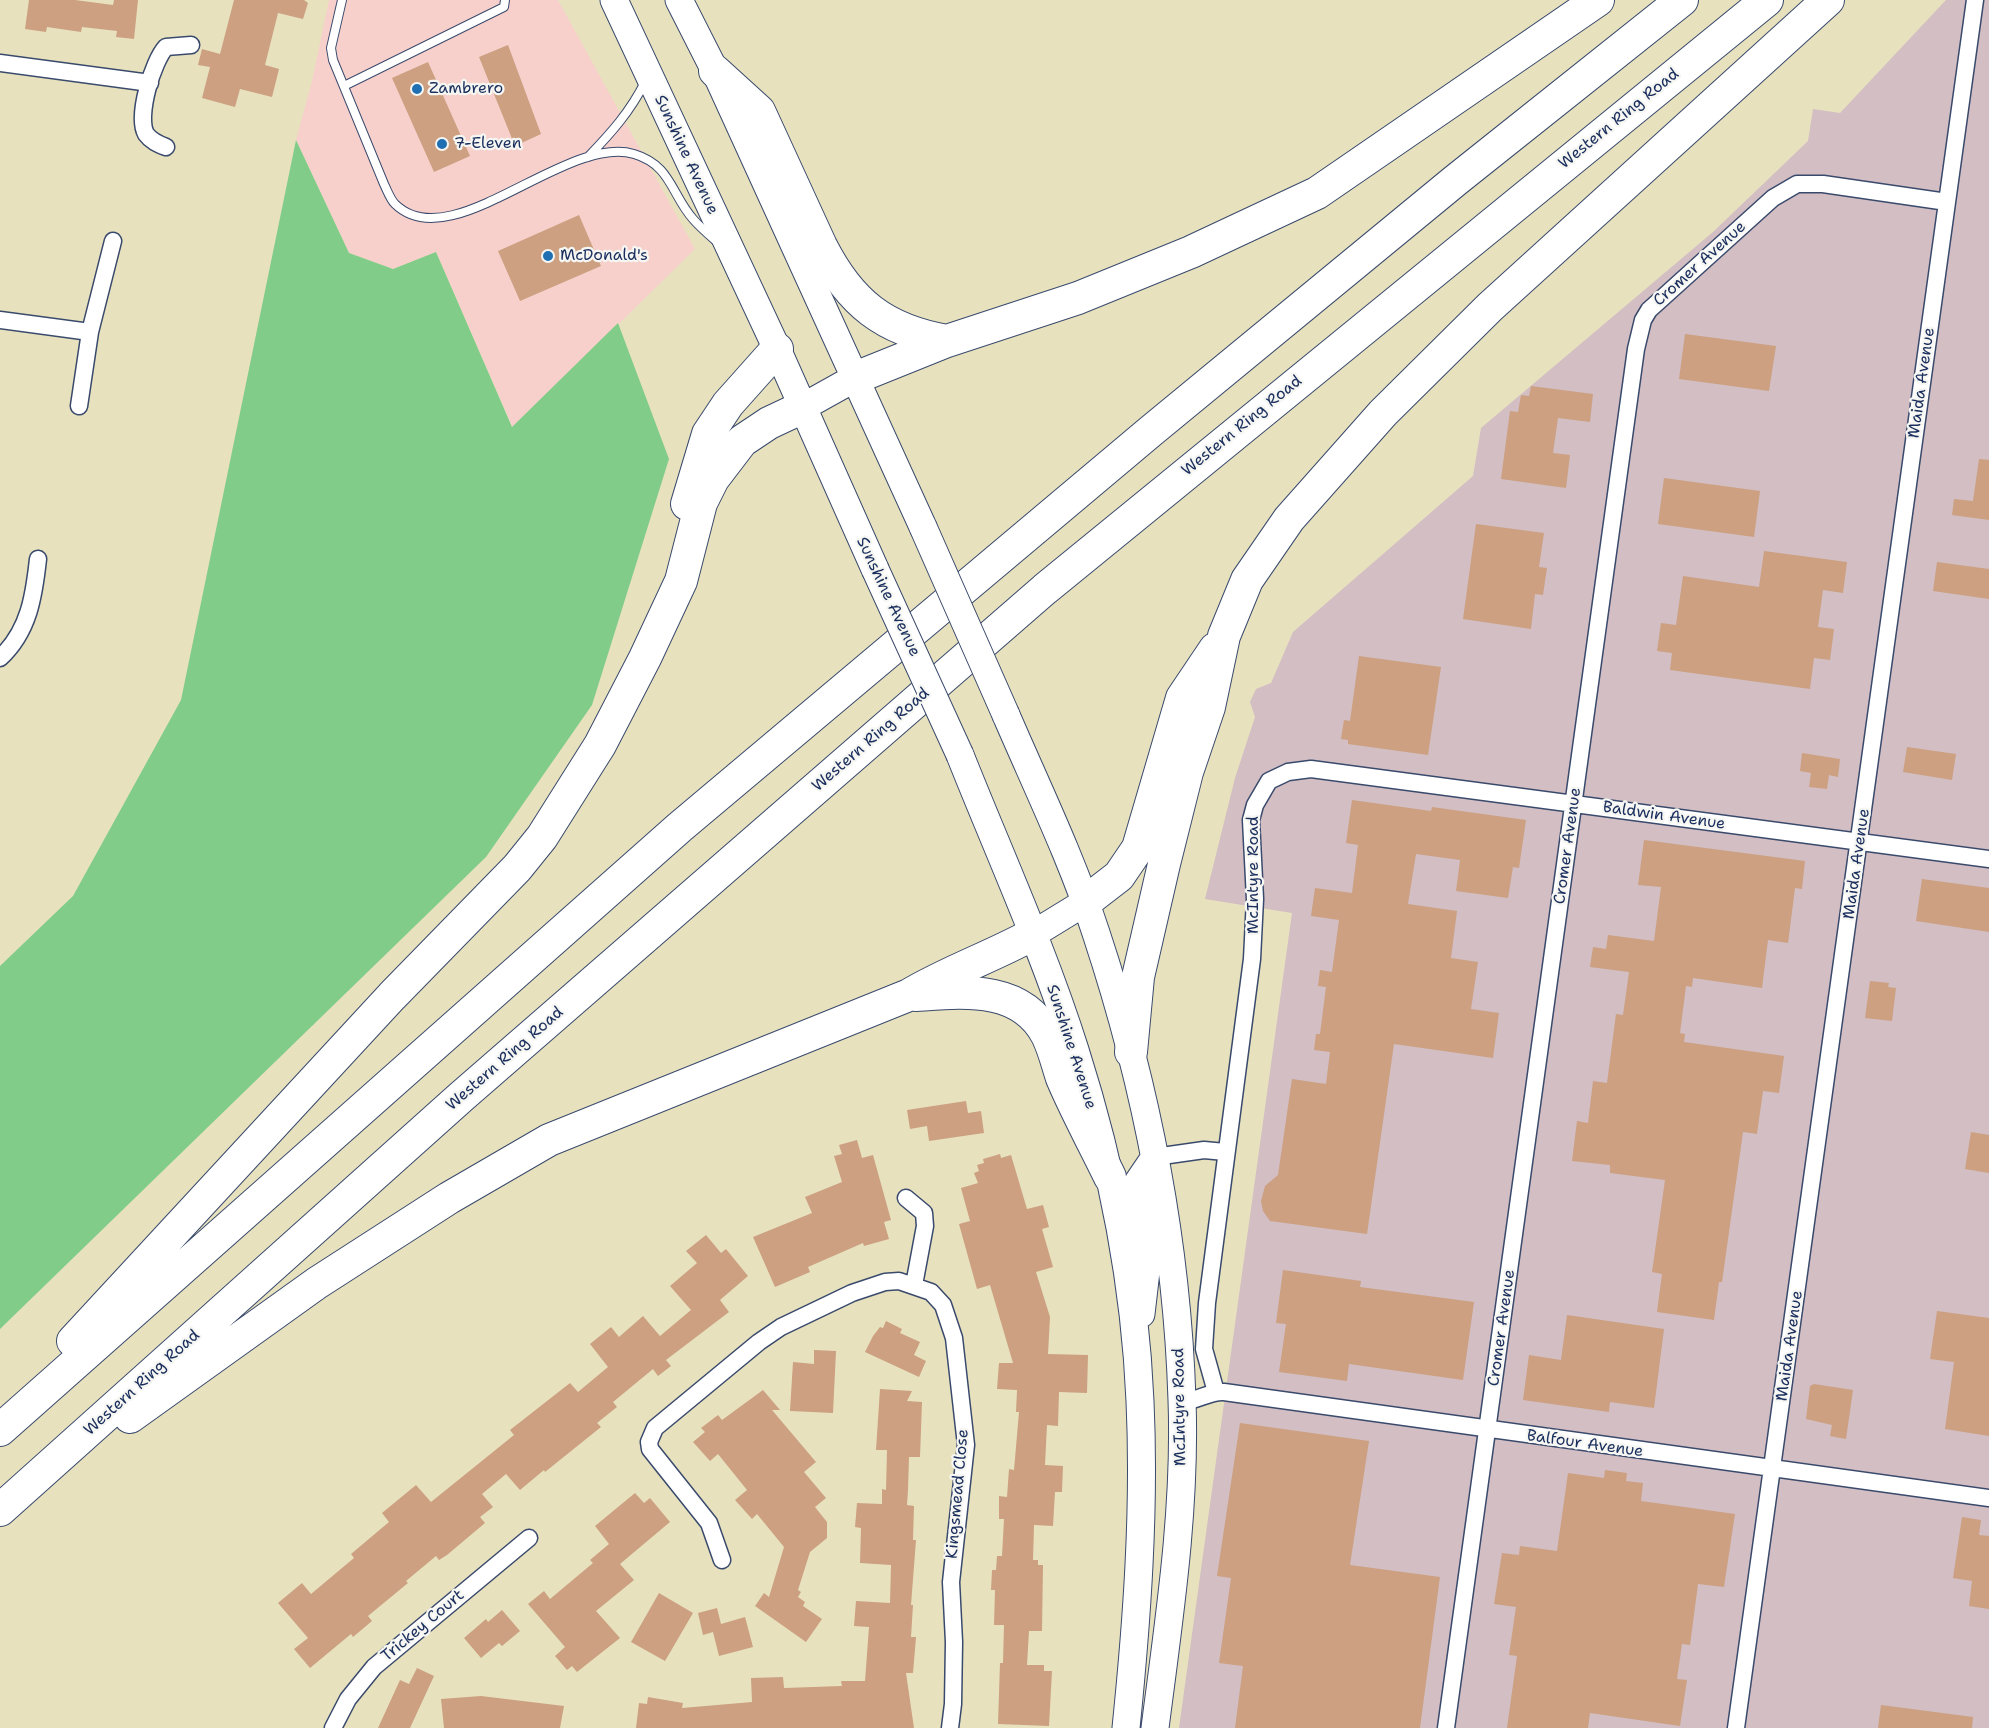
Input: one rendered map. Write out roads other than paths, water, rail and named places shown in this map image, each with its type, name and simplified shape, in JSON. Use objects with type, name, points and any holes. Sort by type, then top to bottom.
[{"type":"highway","points":[[855,378],[947,341],[1078,298],[1191,252],[1317,193],[1598,0]]},
{"type":"highway","points":[[0,1430],[680,827],[1151,431],[1447,188],[1682,0]]},
{"type":"highway","name":"Western Ring Road","points":[[0,1510],[461,1097],[1045,589],[1767,0]]},
{"type":"highway","points":[[1131,1052],[1133,1007],[1141,963],[1187,772],[1209,707],[1224,636],[1247,580],[1289,519],[1383,413],[1490,307],[1828,0]]},
{"type":"highway","points":[[715,71],[759,111],[825,254],[847,287],[888,324],[915,335],[947,341]]},
{"type":"highway","points":[[645,658],[671,569],[694,472],[708,434],[728,404],[777,349]]},
{"type":"highway","points":[[0,1417],[154,1256],[392,996],[517,868],[566,804],[610,729],[681,581],[701,503],[712,479],[742,441],[769,423],[802,407]]},
{"type":"highway","points":[[1084,903],[1119,876],[1138,848],[1182,698],[1224,636]]},
{"type":"highway","points":[[0,1520],[106,1433],[317,1283],[449,1198],[549,1140],[909,995],[936,978],[1012,946],[1035,933]]},
{"type":"highway","points":[[909,995],[975,992],[992,994],[1012,1001],[1038,1021],[1054,1048],[1062,1077],[1110,1177]]},
{"type":"main road","name":"Sunshine Avenue","points":[[614,0],[777,349],[960,755],[1035,933],[1075,1050],[1110,1177],[1136,1354]]},
{"type":"main road","points":[[679,0],[715,71],[923,527],[1006,716],[1096,932],[1131,1052],[1155,1157],[1138,1182],[1137,1204],[1146,1271],[1136,1354],[1140,1401],[1139,1551],[1126,1728]]},
{"type":"main road","points":[[802,407],[855,378]]},
{"type":"main road","points":[[1035,933],[1084,903]]},
{"type":"main road","name":"McIntyre Road","points":[[1155,1157],[1169,1232],[1178,1304],[1182,1402],[1174,1586],[1155,1728]]},
{"type":"main road","points":[[1140,1401],[1182,1402]]},
{"type":"street","name":"Maida Avenue","points":[[1736,1728],[1975,0]]},
{"type":"street","points":[[166,147],[152,141],[143,126],[150,83],[160,54],[166,47],[191,45]]},
{"type":"street","points":[[0,63],[150,83]]},
{"type":"street","name":"Cromer Avenue","points":[[1446,1728],[1636,349],[1643,320],[1649,310],[1773,198],[1797,184],[1823,184],[1947,202]]},
{"type":"street","points":[[80,406],[90,332],[113,241]]},
{"type":"street","points":[[0,320],[90,332]]},
{"type":"street","points":[[0,658],[13,646],[33,604],[38,559]]},
{"type":"street","name":"Baldwin Avenue","points":[[1269,781],[1288,772],[1311,769],[1989,860]]},
{"type":"street","name":"McIntyre Road","points":[[1216,1392],[1209,1376],[1204,1349],[1225,1152],[1254,933],[1251,820],[1255,805],[1269,781]]},
{"type":"street","points":[[1155,1157],[1204,1150],[1225,1152]]},
{"type":"street","points":[[906,1198],[924,1213],[925,1226],[914,1285]]},
{"type":"street","name":"Kingsmead Close","points":[[722,1560],[709,1522],[655,1456],[649,1442],[656,1428],[759,1342],[781,1327],[852,1293],[885,1282],[914,1285],[931,1292],[943,1305],[950,1322],[964,1414],[966,1446],[951,1581],[954,1642],[952,1726]]},
{"type":"street","name":"Balfour Avenue","points":[[1182,1402],[1199,1399],[1216,1392],[1989,1498]]},
{"type":"street","name":"Trickey Court","points":[[333,1728],[348,1699],[374,1667],[529,1538]]},
{"type":"lane","points":[[342,0],[331,48],[384,184],[395,203],[412,215],[429,219],[454,215],[587,157],[615,153],[634,154],[664,171],[692,218],[734,259]]},
{"type":"lane","points":[[344,86],[504,8],[505,0]]},
{"type":"lane","points":[[587,157],[625,117],[649,76]]},
{"type":"place","name":"Zambrero","points":[[417,89]]},
{"type":"place","name":"7-Eleven","points":[[442,144]]},
{"type":"place","name":"McDonald's","points":[[548,256]]}]
